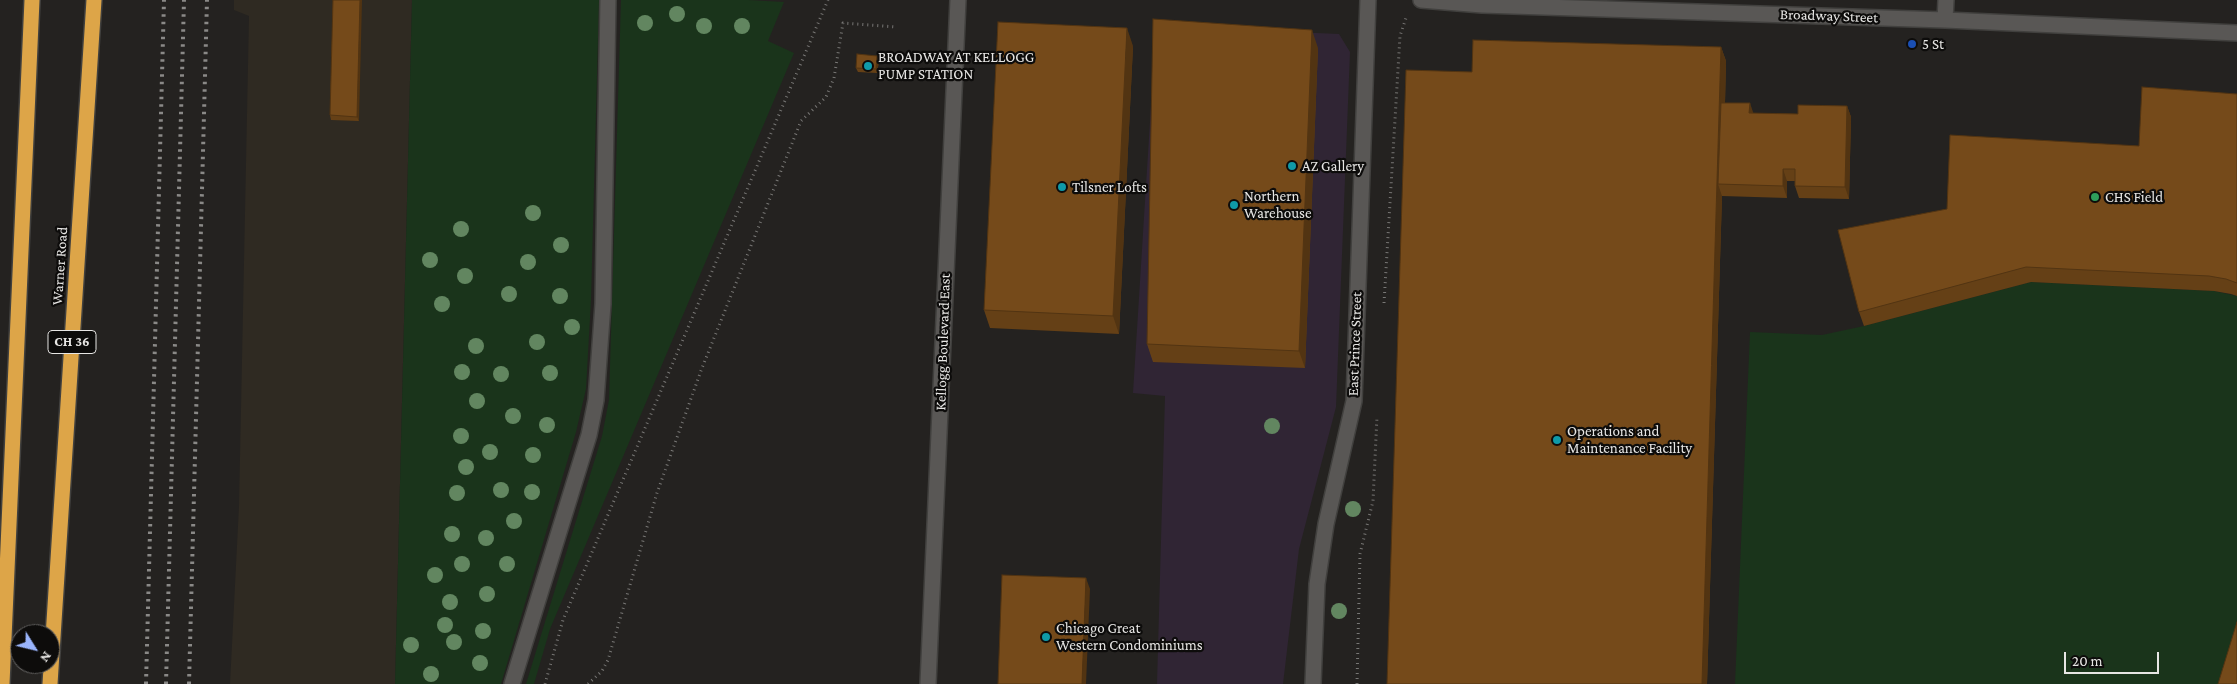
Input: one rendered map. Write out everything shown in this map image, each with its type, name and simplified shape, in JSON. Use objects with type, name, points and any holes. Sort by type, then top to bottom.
[{"type":"highway","points":[[2,684],[32,0]]},
{"type":"highway","name":"Warner Road","points":[[50,684],[94,0]]},
{"type":"street","points":[[512,684],[589,435],[596,400],[603,304],[608,0]]},
{"type":"street","name":"Kellogg Boulevard East","points":[[928,684],[958,0]]},
{"type":"street","name":"East Prince Street","points":[[1313,684],[1316,584],[1326,524],[1354,401],[1368,0]]},
{"type":"street","name":"Broadway Street","points":[[1430,0],[2237,33]]},
{"type":"street","points":[[1945,20],[1946,0]]},
{"type":"path","points":[[545,684],[564,620],[828,0]]},
{"type":"path","points":[[588,684],[602,671],[608,660],[657,492],[702,368],[801,120],[826,98],[834,78],[843,23],[896,27]]},
{"type":"shaded area","points":[[234,0],[412,0],[395,684],[230,684],[239,506],[249,16],[234,10]]},
{"type":"shaded area","points":[[1156,26],[1339,34],[1350,52],[1336,407],[1299,549],[1283,684],[1157,684],[1165,396],[1133,393]]},
{"type":"green space","points":[[412,0],[599,0],[591,300],[586,389],[576,432],[501,684],[395,684]]},
{"type":"green space","points":[[621,0],[748,0],[784,2],[768,41],[794,53],[550,629],[534,684],[526,684],[602,436],[609,400]]},
{"type":"green space","points":[[2031,282],[2214,291],[2237,296],[2237,653],[2227,684],[1735,684],[1750,332],[1822,335],[1864,326]]},
{"type":"building","points":[[333,0],[360,0],[357,117],[330,115]]},
{"type":"building","name":"Northern Warehouse","points":[[1153,19],[1312,30],[1299,351],[1147,344]]},
{"type":"building","name":"Tilsner Lofts","points":[[998,22],[1127,28],[1113,316],[984,310]]},
{"type":"building","name":"Operations and Maintenance Facility","points":[[1473,40],[1721,47],[1702,684],[1387,684],[1406,70],[1472,72]]},
{"type":"building","points":[[857,54],[877,56],[876,69],[856,68]]},
{"type":"building","name":"CHS Field","points":[[2142,87],[2237,94],[2237,283],[2209,276],[2026,267],[1859,312],[1838,230],[1947,209],[1950,135],[2139,146]]},
{"type":"building","points":[[1721,103],[1750,103],[1749,113],[1798,114],[1798,105],[1847,106],[1845,187],[1795,186],[1795,169],[1783,169],[1783,186],[1718,184]]},
{"type":"building","name":"Chicago Great Western Condominiums","points":[[1002,575],[1086,578],[1082,684],[998,684]]},
{"type":"building","points":[[2237,622],[2237,684],[2218,684]]},
{"type":"railway","points":[[146,684],[164,0]]},
{"type":"railway","points":[[166,684],[184,0]]},
{"type":"railway","points":[[189,684],[207,0]]},
{"type":"place","name":"5 St","points":[[1912,44]]},
{"type":"place","name":"BROADWAY AT KELLOGG PUMP STATION","points":[[868,66]]},
{"type":"place","name":"AZ Gallery","points":[[1292,166]]},
{"type":"place","name":"Tilsner Lofts","points":[[1062,187]]},
{"type":"place","name":"CHS Field","points":[[2095,197]]},
{"type":"place","name":"Northern Warehouse","points":[[1234,205]]},
{"type":"place","name":"Operations and Maintenance Facility","points":[[1557,440]]},
{"type":"place","name":"Chicago Great Western Condominiums","points":[[1046,637]]}]
